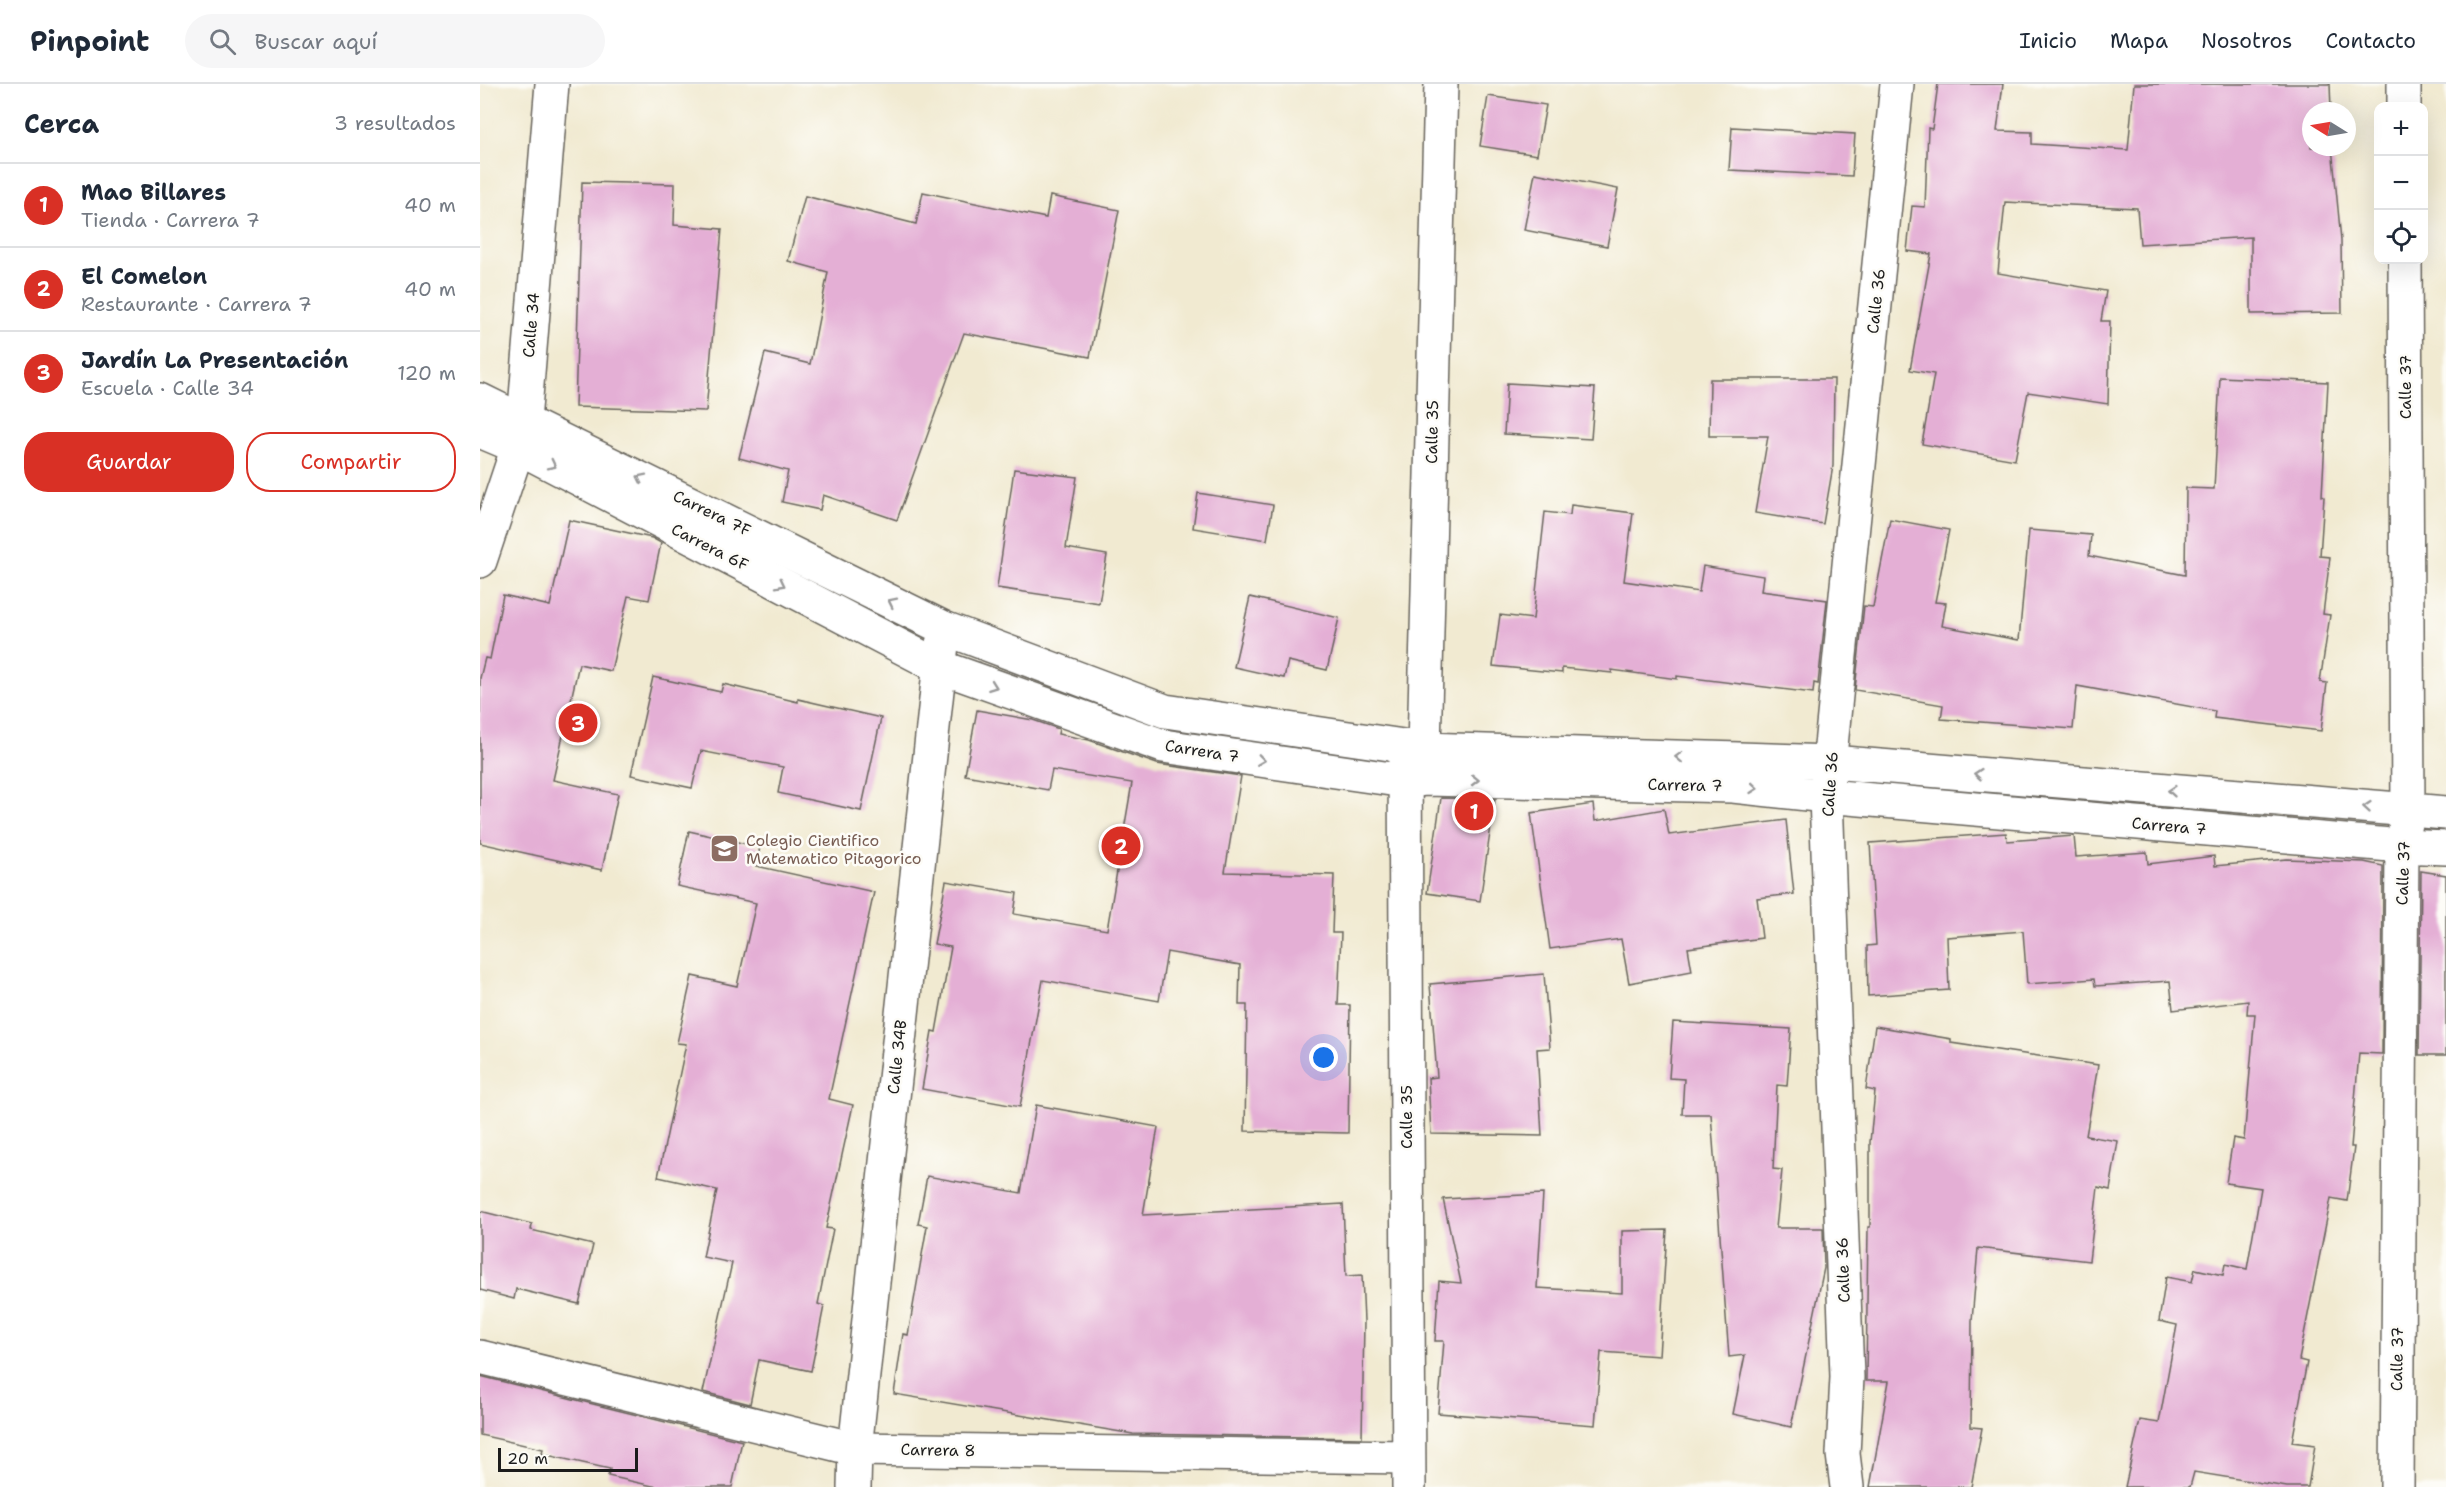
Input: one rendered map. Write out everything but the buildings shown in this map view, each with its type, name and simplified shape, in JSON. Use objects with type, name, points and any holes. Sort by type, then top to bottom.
[{"type":"street","name":"Calle 34","points":[[480,561],[521,434],[552,84]]},
{"type":"street","name":"Calle 35","points":[[1408,1472],[1415,764],[1441,84]]},
{"type":"street","name":"Calle 36","points":[[1847,1487],[1843,1454],[1847,1377],[1826,796],[1897,84]]},
{"type":"street","points":[[2404,84],[2404,102]]},
{"type":"street","name":"Calle 37","points":[[2397,1487],[2402,846],[2408,811],[2405,264]]},
{"type":"street","name":"Carrera 7F","points":[[480,400],[521,434],[944,628]]},
{"type":"street","name":"Carrera 6F","points":[[480,430],[521,434],[938,666]]},
{"type":"street","name":"Carrera 7","points":[[944,628],[1165,711],[1415,764],[1831,762],[2446,813]]},
{"type":"street","name":"Calle 34B","points":[[854,1487],[855,1449],[938,666],[944,628]]},
{"type":"street","name":"Carrera 7","points":[[938,666],[1163,746],[1733,786],[1826,796],[2446,848]]},
{"type":"street","name":"Carrera 8","points":[[480,1358],[855,1449],[1408,1472]]},
{"type":"place","name":"Jardín La Presentación","points":[[578,723]]},
{"type":"place","name":"Mao Billares","points":[[1474,811]]},
{"type":"place","name":"El Comelon","points":[[1121,846]]},
{"type":"place","name":"Colegio Cientifico Matematico Pitagorico","points":[[725,849]]}]
